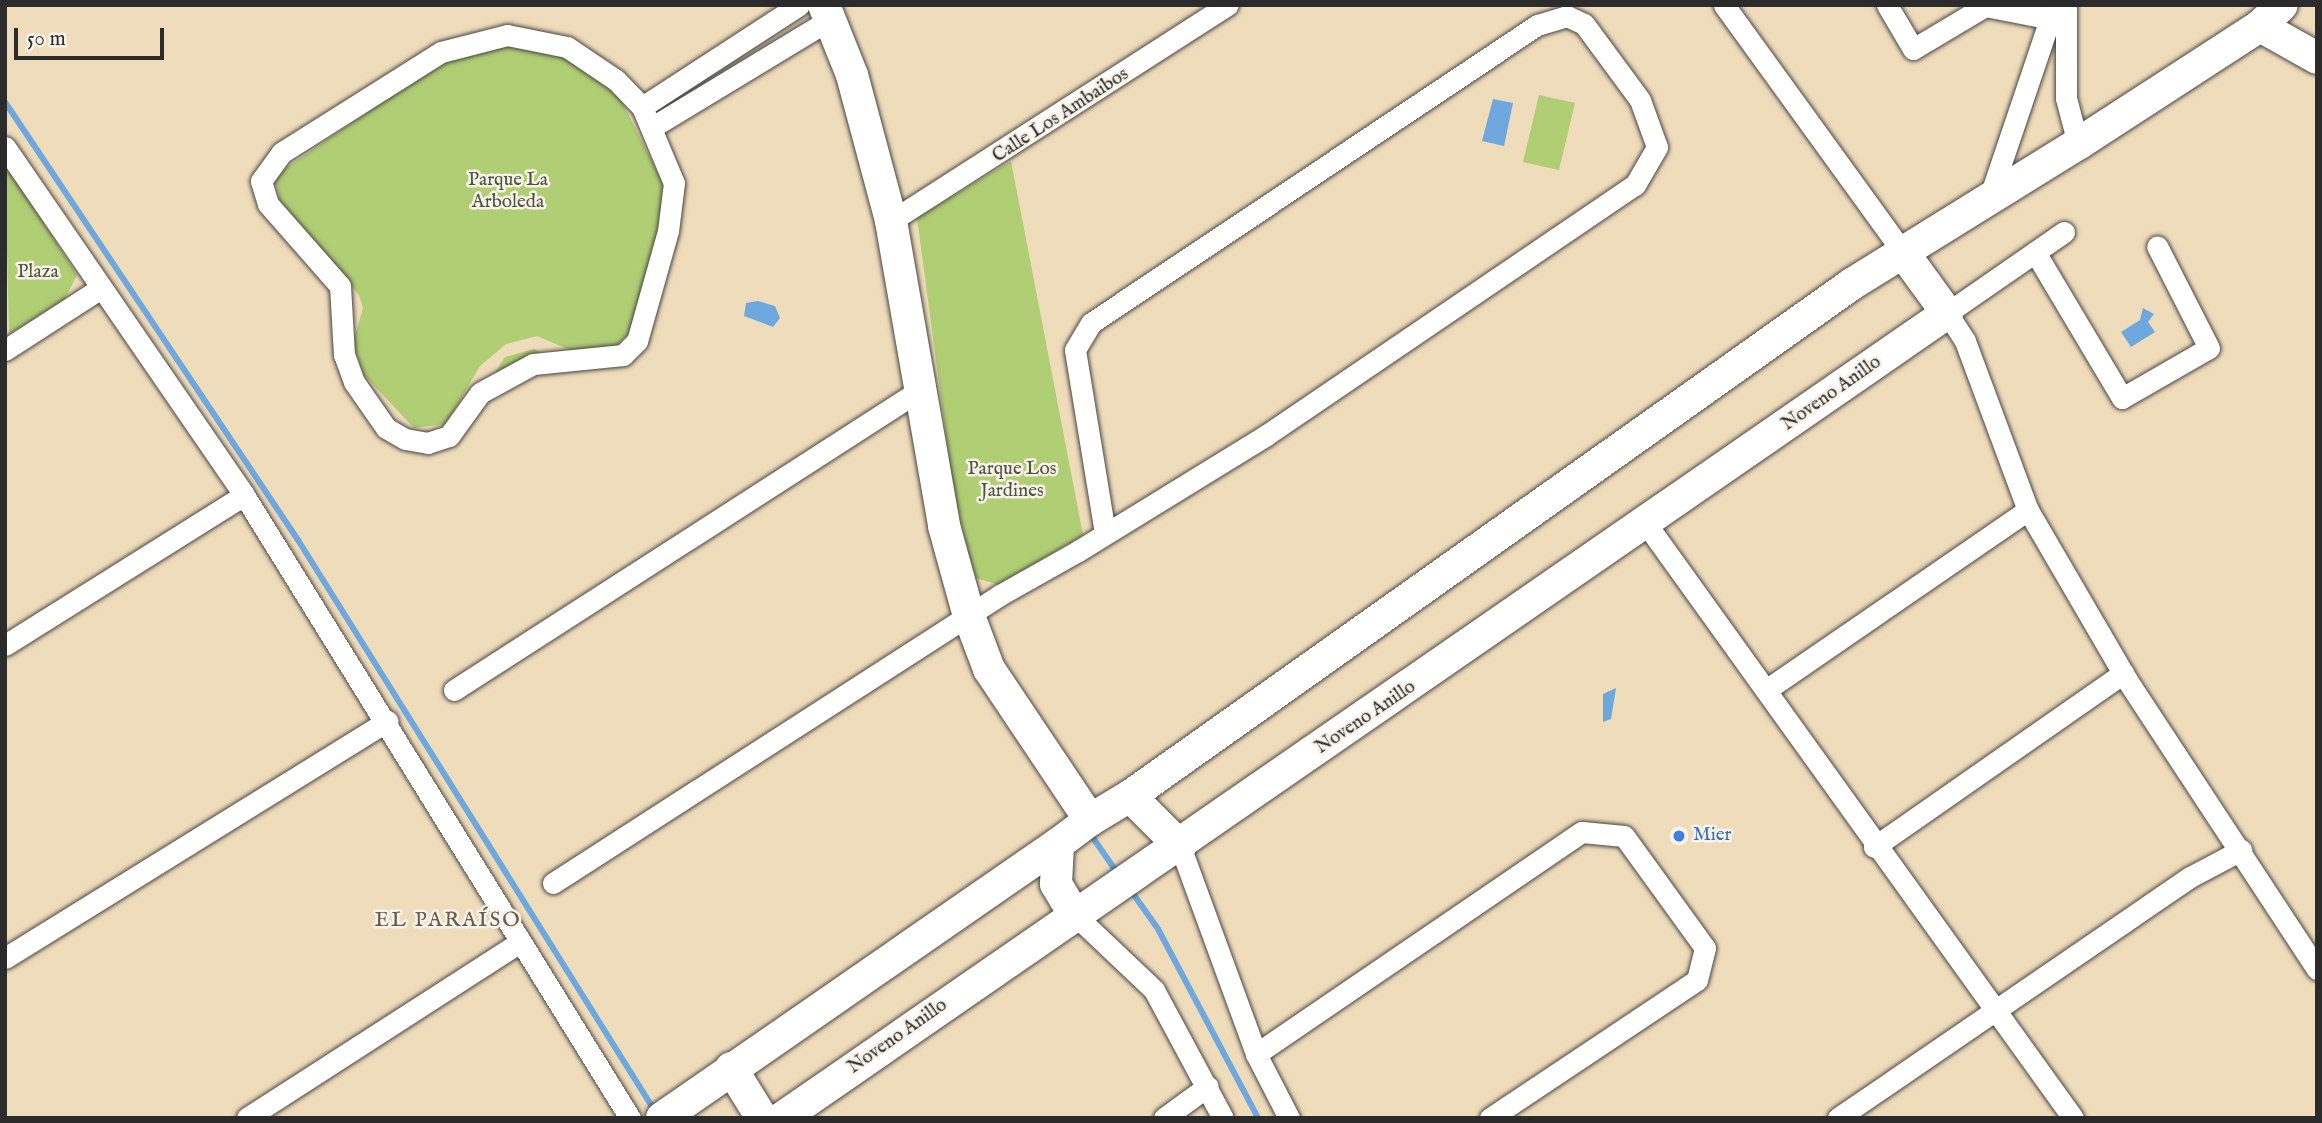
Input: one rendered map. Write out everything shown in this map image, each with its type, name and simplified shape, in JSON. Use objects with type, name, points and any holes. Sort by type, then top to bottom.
[{"type":"street","name":"Calle Los Ambaibos","points":[[891,221],[1228,5]]},
{"type":"street","points":[[1724,5],[1965,341],[2028,510],[2123,673],[2317,969]]},
{"type":"street","points":[[1888,5],[1913,49],[1985,6],[2064,9]]},
{"type":"street","points":[[821,8],[852,75],[891,221],[923,388],[944,526],[969,616],[989,669],[1090,820]]},
{"type":"street","points":[[642,107],[821,8]]},
{"type":"street","points":[[654,126],[821,8]]},
{"type":"street","points":[[1990,196],[2064,9]]},
{"type":"street","points":[[2064,9],[2066,97],[2078,144]]},
{"type":"street","points":[[552,883],[969,616],[1265,436],[1635,185],[1657,146],[1640,100],[1584,24],[1567,16],[1537,25],[1091,323],[1075,350],[1105,533]]},
{"type":"street","points":[[666,1115],[1090,820],[1130,796],[1902,251],[2078,144],[2271,16],[2317,58]]},
{"type":"street","points":[[507,35],[567,47],[616,80],[642,107],[654,126],[674,183],[668,231],[637,341],[604,361],[564,359],[524,368],[480,393],[449,436],[428,443],[386,428],[365,403],[344,355],[340,286],[268,204],[261,181],[268,164],[441,51],[475,38],[507,35]]},
{"type":"street","points":[[5,147],[244,495],[387,721],[630,1118]]},
{"type":"street","points":[[1947,313],[2064,232]]},
{"type":"street","points":[[2035,252],[2122,398],[2210,348],[2157,246]]},
{"type":"street","points":[[5,350],[101,288]]},
{"type":"street","name":"Noveno Anillo","points":[[782,1118],[1074,914],[1180,846],[1647,525],[1947,313]]},
{"type":"street","points":[[454,690],[923,388]]},
{"type":"street","points":[[5,645],[244,495]]},
{"type":"street","points":[[1766,690],[2028,510]]},
{"type":"street","points":[[1647,525],[1766,690],[1874,847],[1996,1009],[2073,1118]]},
{"type":"street","points":[[1874,847],[2123,673]]},
{"type":"street","points":[[5,958],[387,721]]},
{"type":"street","points":[[1130,796],[1180,846],[1256,1054],[1289,1118]]},
{"type":"street","points":[[1256,1054],[1582,832],[1624,836],[1705,948],[1697,980],[1490,1118]]},
{"type":"street","points":[[1058,844],[1056,884],[1074,914],[1154,990],[1223,1118]]},
{"type":"street","points":[[1838,1118],[2190,877],[2241,850]]},
{"type":"street","points":[[247,1118],[520,942]]},
{"type":"street","points":[[731,1068],[762,1118]]},
{"type":"street","points":[[1164,1118],[1208,1086]]},
{"type":"green space","name":"Parque La Arboleda","points":[[507,44],[551,50],[594,74],[620,98],[663,183],[660,221],[632,329],[614,349],[577,353],[537,336],[506,344],[480,366],[446,424],[414,428],[364,375],[353,342],[363,308],[359,295],[280,200],[274,176],[446,59]]},
{"type":"green space","points":[[1539,95],[1575,103],[1559,170],[1523,162]]},
{"type":"green space","name":"Parque Los Jardines","points":[[1011,161],[1083,535],[1000,585],[975,578],[954,494],[917,218]]},
{"type":"green space","name":"Plaza","points":[[5,163],[77,275],[65,299],[9,334]]},
{"type":"green space","points":[[534,349],[546,355],[493,376],[505,357]]},
{"type":"water","points":[[1493,99],[1513,103],[1504,146],[1482,141]]},
{"type":"water","points":[[758,301],[775,306],[780,318],[773,327],[744,316],[746,303]]},
{"type":"water","points":[[2143,308],[2154,314],[2148,322],[2155,332],[2131,347],[2121,332],[2140,320]]},
{"type":"water","points":[[1616,688],[1611,719],[1603,722],[1603,694]]},
{"type":"waterway","points":[[5,102],[298,540],[656,1113]]},
{"type":"waterway","points":[[1089,832],[1118,874]]},
{"type":"waterway","points":[[1129,888],[1158,929],[1258,1118]]},
{"type":"place","name":"Mier","points":[[1679,836]]},
{"type":"district","name":"EL PARAÍSO","points":[[448,921]]}]
